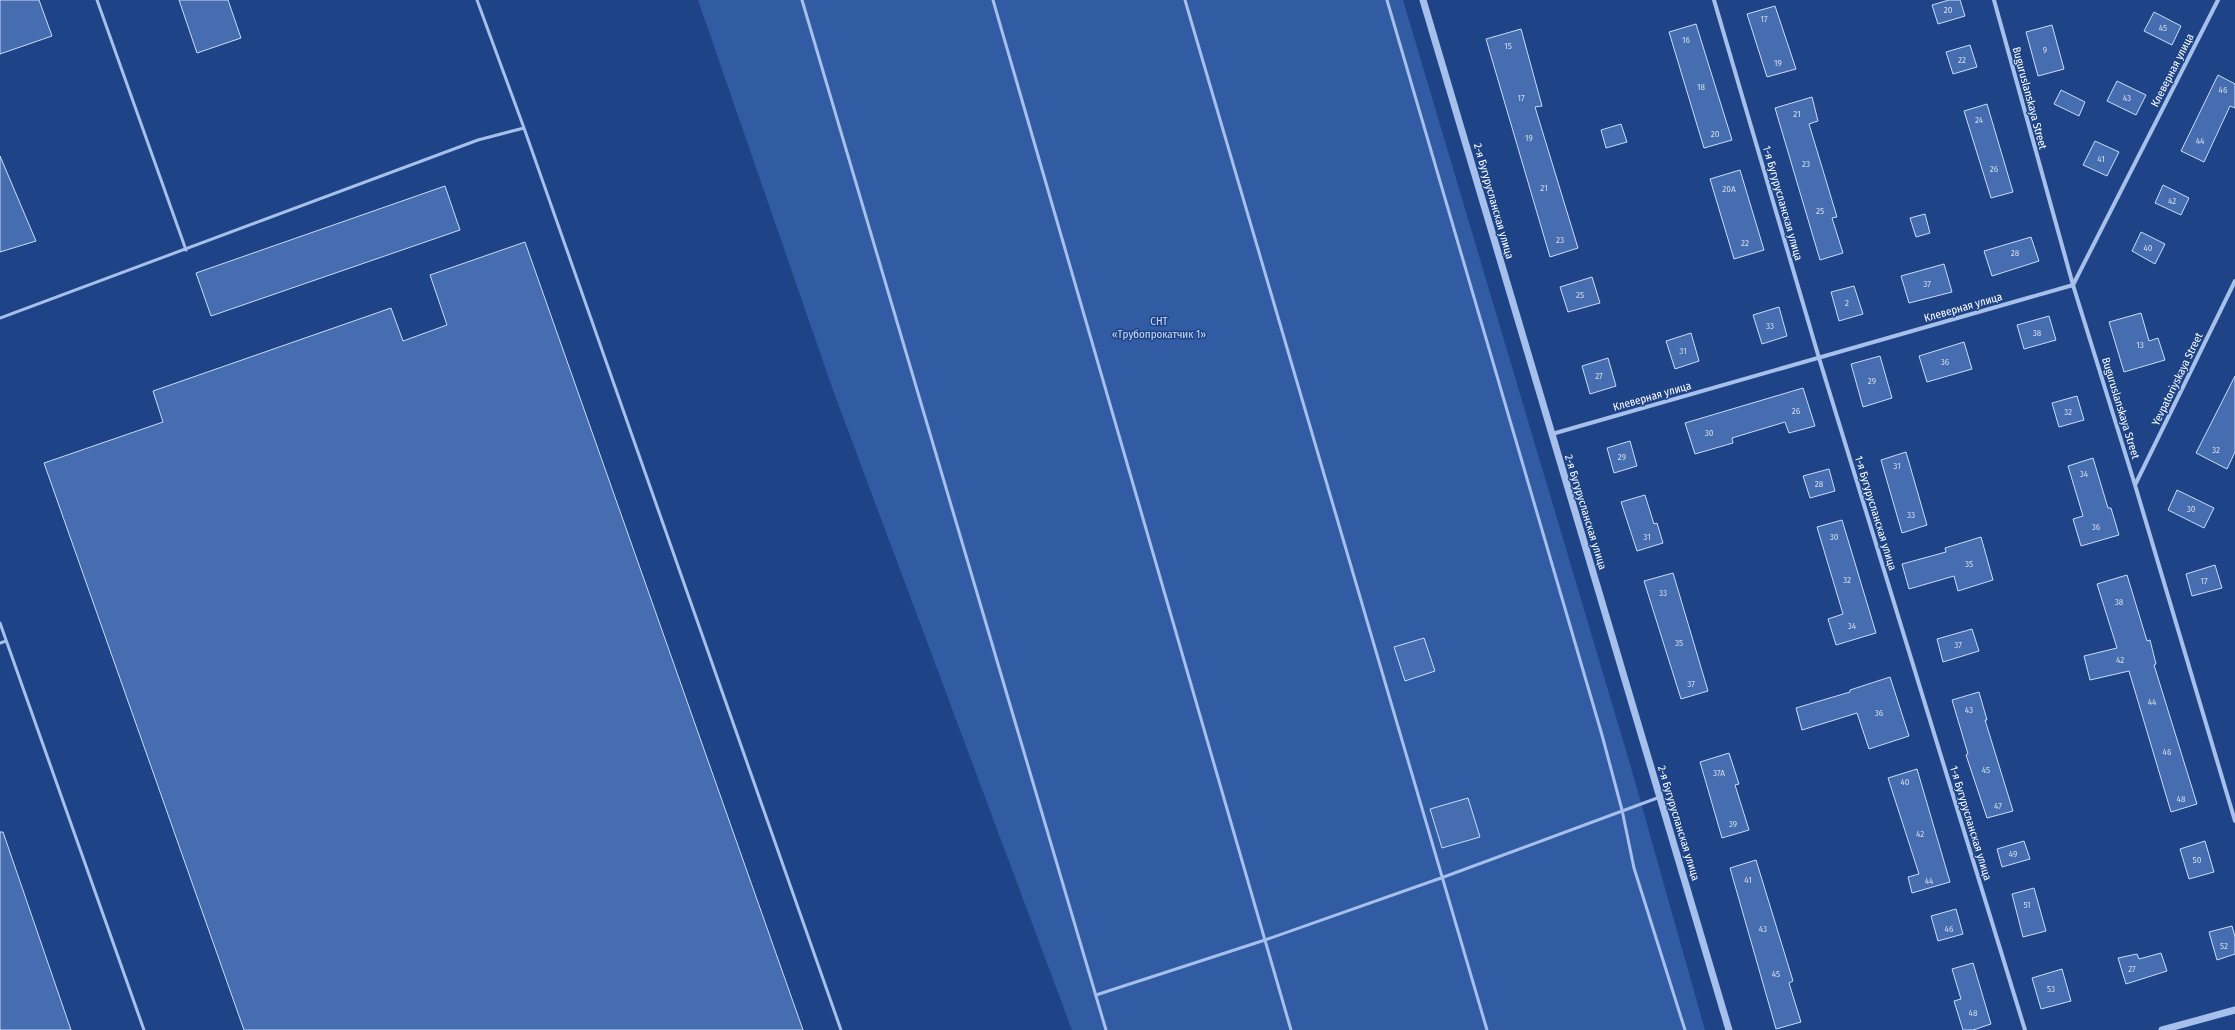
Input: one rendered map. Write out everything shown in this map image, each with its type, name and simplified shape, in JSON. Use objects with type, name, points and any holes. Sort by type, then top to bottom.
[{"type":"street","name":"2-я Бугурусланская улица","points":[[1424,0],[1551,434],[1729,1030]]},
{"type":"street","name":"1-я Бугурусланская улица","points":[[1714,0],[1819,358],[2025,1030]]},
{"type":"street","name":"Buguruslanskaya Street","points":[[1994,0],[2073,285],[2135,485],[2235,821]]},
{"type":"street","name":"Клеверная улица","points":[[1551,434],[2073,285],[2218,0]]},
{"type":"street","name":"Yevpatoriyskaya Street","points":[[2135,485],[2235,281]]},
{"type":"street","points":[[2162,1030],[2235,1010]]},
{"type":"lane","points":[[97,0],[186,250]]},
{"type":"lane","points":[[477,0],[524,128],[841,1030]]},
{"type":"lane","points":[[802,0],[1106,1030]]},
{"type":"lane","points":[[993,0],[1291,1030]]},
{"type":"lane","points":[[1185,0],[1441,878],[1487,1030]]},
{"type":"lane","points":[[1387,0],[1600,727],[1622,810],[1634,868],[1685,1030]]},
{"type":"lane","points":[[0,318],[478,140],[524,128]]},
{"type":"lane","points":[[0,623],[144,1030]]},
{"type":"lane","points":[[0,643],[6,641]]},
{"type":"lane","points":[[1096,995],[1265,940],[1441,878],[1660,797]]},
{"type":"green space","name":"СНТ «Трубопрокатчик 1»","points":[[698,0],[1403,0],[1632,771],[1705,1030],[1072,1030],[833,390]]},
{"type":"building","points":[[0,0],[39,0],[52,36],[0,54]]},
{"type":"building","points":[[179,0],[228,0],[241,38],[197,53]]},
{"type":"building","points":[[1949,0],[1960,0],[1965,16],[1938,24],[1932,5]]},
{"type":"building","points":[[1775,6],[1796,69],[1767,77],[1747,14]]},
{"type":"building","points":[[2154,12],[2181,26],[2172,45],[2144,31]]},
{"type":"building","points":[[1696,24],[1732,140],[1704,148],[1669,32]]},
{"type":"building","points":[[2052,25],[2064,69],[2038,76],[2026,32]]},
{"type":"building","points":[[1521,29],[1542,106],[1535,107],[1578,248],[1550,257],[1486,39]]},
{"type":"building","points":[[1970,45],[1977,67],[1953,74],[1946,52]]},
{"type":"building","points":[[2218,75],[2235,84],[2235,108],[2230,106],[2204,162],[2181,151]]},
{"type":"building","points":[[2117,81],[2146,95],[2136,115],[2107,101]]},
{"type":"building","points":[[2061,90],[2085,102],[2079,116],[2054,104]]},
{"type":"building","points":[[1812,97],[1818,121],[1809,124],[1837,217],[1832,218],[1843,253],[1820,260],[1775,108]]},
{"type":"building","points":[[1987,104],[2013,192],[1991,198],[1964,111]]},
{"type":"building","points":[[1621,124],[1627,142],[1606,148],[1601,130]]},
{"type":"building","points":[[2095,141],[2119,152],[2107,176],[2083,165]]},
{"type":"building","points":[[0,156],[36,241],[0,252]]},
{"type":"building","points":[[1740,170],[1764,250],[1734,259],[1710,179]]},
{"type":"building","points":[[2163,185],[2189,198],[2181,215],[2155,203]]},
{"type":"building","points":[[445,186],[460,230],[211,316],[196,273]]},
{"type":"building","points":[[1925,214],[1930,233],[1916,237],[1910,218]]},
{"type":"building","points":[[2141,232],[2165,244],[2155,264],[2132,251]]},
{"type":"building","points":[[2031,237],[2039,261],[1992,276],[1984,251]]},
{"type":"building","points":[[525,242],[803,1030],[244,1030],[44,463],[163,422],[153,391],[391,308],[403,341],[447,325],[430,275]]},
{"type":"building","points":[[1944,264],[1952,292],[1909,303],[1901,276]]},
{"type":"building","points":[[1592,277],[1600,303],[1568,312],[1560,287]]},
{"type":"building","points":[[1854,286],[1863,314],[1839,321],[1831,292]]},
{"type":"building","points":[[1779,307],[1787,336],[1762,344],[1753,315]]},
{"type":"building","points":[[2141,313],[2149,341],[2158,338],[2165,360],[2124,372],[2109,322]]},
{"type":"building","points":[[2049,316],[2056,340],[2024,349],[2017,325]]},
{"type":"building","points":[[1691,333],[1699,361],[1675,369],[1666,341]]},
{"type":"building","points":[[1964,342],[1972,369],[1927,382],[1919,356]]},
{"type":"building","points":[[1880,356],[1892,398],[1863,407],[1851,364]]},
{"type":"building","points":[[1608,358],[1616,386],[1590,394],[1582,366]]},
{"type":"building","points":[[2235,376],[2235,452],[2227,469],[2196,453]]},
{"type":"building","points":[[1803,388],[1815,426],[1789,433],[1785,422],[1732,438],[1733,443],[1695,454],[1685,423]]},
{"type":"building","points":[[2077,396],[2084,420],[2059,427],[2052,403]]},
{"type":"building","points":[[1630,441],[1637,466],[1614,473],[1607,448]]},
{"type":"building","points":[[1906,452],[1927,525],[1902,533],[1881,460]]},
{"type":"building","points":[[2093,458],[2108,508],[2111,508],[2119,535],[2081,546],[2073,519],[2083,516],[2068,466]]},
{"type":"building","points":[[1829,469],[1835,491],[1810,498],[1803,476]]},
{"type":"building","points":[[2177,490],[2214,508],[2204,528],[2168,510]]},
{"type":"building","points":[[1645,495],[1654,524],[1657,523],[1663,543],[1637,551],[1621,502]]},
{"type":"building","points":[[1842,520],[1876,633],[1836,645],[1828,619],[1843,614],[1817,527]]},
{"type":"building","points":[[1981,537],[1993,580],[1958,591],[1954,576],[1909,589],[1902,564],[1946,552],[1945,548]]},
{"type":"building","points":[[2215,565],[2222,588],[2192,596],[2186,574]]},
{"type":"building","points":[[1673,573],[1708,691],[1681,699],[1644,581]]},
{"type":"building","points":[[2127,575],[2147,641],[2150,640],[2156,664],[2154,665],[2197,804],[2171,812],[2129,671],[2090,680],[2084,656],[2117,648],[2097,584]]},
{"type":"building","points":[[1972,629],[1979,651],[1943,662],[1937,639]]},
{"type":"building","points":[[1424,638],[1435,671],[1405,681],[1394,647]]},
{"type":"building","points":[[1890,677],[1909,736],[1869,749],[1857,713],[1802,730],[1796,708],[1850,692],[1850,690]]},
{"type":"building","points":[[1979,692],[1987,720],[1985,720],[2013,811],[1987,818],[1966,755],[1968,754],[1952,700]]},
{"type":"building","points":[[1729,753],[1739,784],[1735,785],[1749,830],[1722,838],[1700,762]]},
{"type":"building","points":[[1917,769],[1950,882],[1912,893],[1908,877],[1919,874],[1888,778]]},
{"type":"building","points":[[1468,798],[1480,837],[1442,848],[1430,809]]},
{"type":"building","points":[[0,832],[3,832],[71,1030],[0,1030]]},
{"type":"building","points":[[2024,841],[2030,859],[2002,867],[1997,849]]},
{"type":"building","points":[[2205,841],[2214,872],[2189,879],[2180,849]]},
{"type":"building","points":[[1756,860],[1793,981],[1789,983],[1801,1022],[1776,1029],[1730,868]]},
{"type":"building","points":[[2034,888],[2046,931],[2023,937],[2012,894]]},
{"type":"building","points":[[1956,909],[1963,934],[1938,941],[1931,916]]},
{"type":"building","points":[[2232,926],[2235,937],[2235,954],[2217,960],[2209,932]]},
{"type":"building","points":[[2161,953],[2167,971],[2126,984],[2118,958],[2137,954],[2139,959]]},
{"type":"building","points":[[1973,963],[1991,1024],[1973,1030],[1963,1030],[1954,1001],[1961,999],[1952,969]]},
{"type":"building","points":[[2062,969],[2071,1001],[2041,1009],[2032,978]]}]
